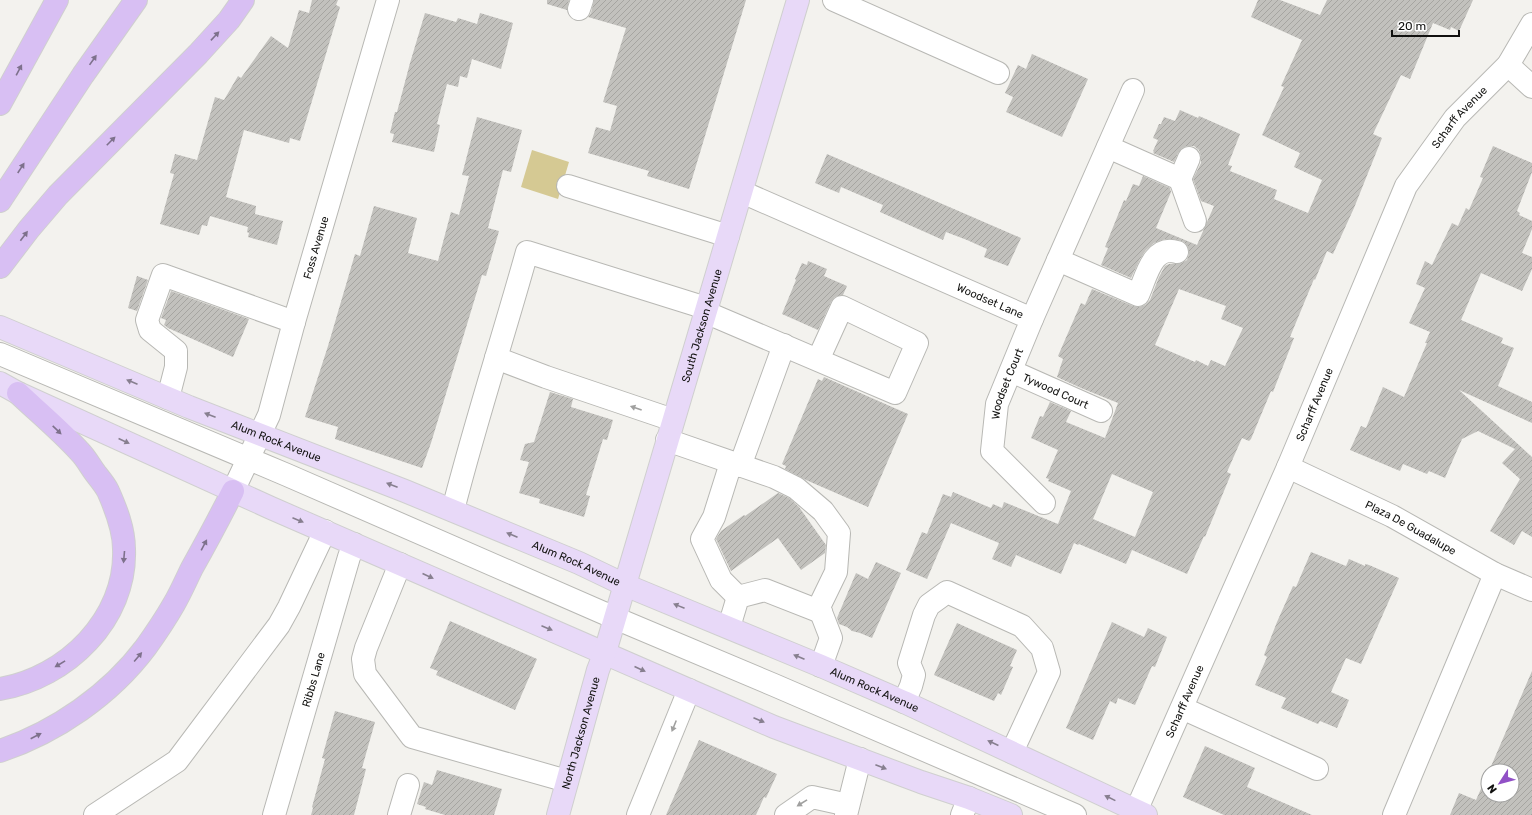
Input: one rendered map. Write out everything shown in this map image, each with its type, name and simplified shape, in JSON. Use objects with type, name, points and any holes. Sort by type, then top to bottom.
[{"type":"highway","points":[[0,104],[56,0]]},
{"type":"highway","points":[[0,201],[83,75],[136,0]]},
{"type":"highway","points":[[0,267],[29,229],[58,195],[198,54],[229,20],[243,0]]},
{"type":"highway","points":[[0,689],[32,680],[64,662],[86,644],[103,623],[116,599],[122,574],[124,549],[119,519],[107,490],[80,452],[9,388]]},
{"type":"highway","points":[[0,751],[36,736],[62,722],[108,688],[130,666],[145,648],[175,602],[233,490]]},
{"type":"main road","name":"South Jackson Avenue","points":[[605,652],[798,0]]},
{"type":"main road","name":"Alum Rock Avenue","points":[[8,330],[189,407],[453,510],[579,563],[625,585],[821,666],[904,702],[1141,813]]},
{"type":"main road","points":[[9,388],[354,544],[605,652],[774,727],[921,782],[965,806],[1011,815]]},
{"type":"main road","name":"North Jackson Avenue","points":[[558,815],[598,670],[605,652]]},
{"type":"street","name":"Foss Avenue","points":[[233,490],[271,408],[294,322],[388,0]]},
{"type":"street","points":[[834,0],[998,73]]},
{"type":"street","name":"Scharff Avenue","points":[[1141,813],[1182,708],[1288,467],[1406,186],[1455,118],[1508,65],[1532,24]]},
{"type":"street","points":[[1508,65],[1532,87]]},
{"type":"street","name":"Woodset Lane","points":[[742,192],[1032,319],[1133,90]]},
{"type":"street","points":[[1108,147],[1180,179]]},
{"type":"street","points":[[1189,158],[1180,179],[1195,221]]},
{"type":"street","points":[[568,186],[728,236]]},
{"type":"street","points":[[1058,260],[1138,295],[1155,256],[1165,250],[1177,252]]},
{"type":"street","points":[[453,510],[480,407],[527,252],[706,310],[818,360],[895,393],[917,343],[842,307],[818,360]]},
{"type":"street","points":[[168,398],[176,367],[176,351],[150,330],[147,320],[163,275],[294,322]]},
{"type":"street","name":"Woodset Court","points":[[1032,319],[997,404],[992,451],[1044,503]]},
{"type":"street","points":[[738,597],[721,580],[702,539],[714,516],[736,464],[784,345]]},
{"type":"street","points":[[2,355],[248,458],[615,618],[1074,815]]},
{"type":"street","points":[[496,358],[546,377],[670,430],[736,464],[774,477],[796,488],[822,511],[839,534],[836,572],[819,607],[831,638],[821,666]]},
{"type":"street","name":"Tywood Court","points":[[1010,371],[1101,411]]},
{"type":"street","name":"Plaza De Guadalupe","points":[[1288,467],[1392,516],[1496,574],[1532,590]]},
{"type":"street","points":[[96,815],[177,761],[279,625],[325,531]]},
{"type":"street","name":"Ribbs Lane","points":[[274,815],[348,557],[354,544]]},
{"type":"street","points":[[400,564],[363,659],[365,674],[412,737],[567,781]]},
{"type":"street","points":[[1394,815],[1496,574]]},
{"type":"street","points":[[738,597],[765,590],[821,612]]},
{"type":"street","points":[[904,702],[914,675],[909,663],[924,615],[929,605],[947,592],[1022,626],[1042,648],[1049,672],[1012,752]]},
{"type":"street","points":[[729,627],[738,597]]},
{"type":"street","points":[[638,815],[689,690]]},
{"type":"street","points":[[1182,708],[1317,769]]},
{"type":"street","points":[[786,815],[812,797],[847,810],[860,759]]},
{"type":"street","points":[[399,815],[408,785]]},
{"type":"shaded area","points":[[532,150],[569,162],[558,199],[521,187]]},
{"type":"building","points":[[312,0],[338,0],[336,5],[340,7],[300,141],[290,138],[289,143],[244,130],[226,197],[256,206],[255,214],[283,221],[277,245],[248,237],[248,227],[210,216],[207,226],[202,225],[199,235],[160,224],[174,174],[170,173],[175,154],[197,160],[215,97],[224,100],[238,76],[241,78],[271,36],[288,48],[299,10],[309,13]]},
{"type":"building","points":[[547,0],[569,0],[567,10],[547,4]]},
{"type":"building","points":[[594,0],[746,0],[689,189],[647,176],[649,171],[588,153],[596,127],[610,131],[617,106],[603,102],[626,28],[588,17],[591,13]]},
{"type":"building","points":[[1258,0],[1280,0],[1320,15],[1327,0],[1473,0],[1459,31],[1451,27],[1450,30],[1433,23],[1410,79],[1401,75],[1373,134],[1382,138],[1354,208],[1333,254],[1327,251],[1315,280],[1314,279],[1290,337],[1294,338],[1273,392],[1271,391],[1251,439],[1249,441],[1242,438],[1227,472],[1231,474],[1205,537],[1204,536],[1187,574],[1132,550],[1126,564],[1074,543],[1061,574],[1016,555],[1011,567],[992,559],[999,543],[951,523],[927,579],[906,570],[922,532],[927,534],[943,494],[951,497],[953,492],[991,508],[993,504],[1002,508],[1004,502],[1058,524],[1071,491],[1048,481],[1049,479],[1046,478],[1058,450],[1031,438],[1040,416],[1043,417],[1050,402],[1071,411],[1066,422],[1105,438],[1118,403],[1057,377],[1063,359],[1058,356],[1081,303],[1085,305],[1092,289],[1133,306],[1139,307],[1145,305],[1150,300],[1165,266],[1169,264],[1182,263],[1187,260],[1189,254],[1188,247],[1184,242],[1165,239],[1154,243],[1146,250],[1131,278],[1101,265],[1108,248],[1105,247],[1124,200],[1126,201],[1133,184],[1139,186],[1143,176],[1170,188],[1171,192],[1156,228],[1197,245],[1214,206],[1201,201],[1193,179],[1201,163],[1199,150],[1194,146],[1182,148],[1174,162],[1153,153],[1158,140],[1153,138],[1164,117],[1175,121],[1180,110],[1198,118],[1199,116],[1240,134],[1228,165],[1232,166],[1230,171],[1277,190],[1274,199],[1308,213],[1322,180],[1294,167],[1300,153],[1262,135],[1284,87],[1281,86],[1302,40],[1251,17]],"holes":[[[1179,289],[1226,306],[1221,319],[1243,328],[1225,366],[1211,360],[1208,366],[1155,345]],[[1112,474],[1153,492],[1135,537],[1093,519]]]},
{"type":"building","points":[[425,13],[456,22],[458,18],[477,24],[480,13],[513,23],[501,69],[472,59],[467,78],[460,76],[458,87],[447,84],[437,124],[440,125],[434,152],[392,142],[394,134],[390,133]]},
{"type":"building","points":[[1032,54],[1088,79],[1062,137],[1006,112],[1013,97],[1005,93],[1018,65],[1026,69]]},
{"type":"building","points":[[477,117],[522,130],[511,172],[503,170],[488,228],[499,231],[486,276],[482,275],[422,468],[335,439],[338,427],[305,417],[355,254],[360,256],[374,206],[417,218],[408,253],[438,261],[451,212],[459,215],[469,176],[462,175]]},
{"type":"building","points":[[1493,146],[1532,163],[1532,172],[1517,211],[1520,213],[1519,215],[1532,221],[1532,229],[1522,253],[1532,257],[1532,269],[1522,291],[1481,273],[1461,320],[1503,338],[1501,343],[1514,348],[1498,386],[1532,402],[1532,423],[1459,390],[1532,457],[1532,537],[1522,531],[1514,545],[1490,531],[1520,479],[1502,463],[1515,449],[1478,431],[1462,439],[1445,478],[1429,471],[1427,474],[1403,464],[1400,471],[1350,450],[1361,426],[1366,428],[1383,387],[1404,397],[1427,343],[1425,343],[1430,332],[1409,323],[1425,288],[1416,284],[1425,261],[1432,265],[1452,223],[1458,226],[1466,208],[1469,210],[1483,178],[1480,177]]},
{"type":"building","points":[[827,154],[1021,238],[1008,266],[984,257],[987,249],[967,240],[946,232],[943,240],[880,212],[883,205],[841,187],[839,193],[815,183]]},
{"type":"building","points":[[808,261],[827,269],[824,276],[847,286],[843,295],[835,297],[831,302],[818,330],[782,314],[802,263],[807,265]]},
{"type":"building","points":[[137,276],[148,280],[137,311],[128,308]]},
{"type":"building","points":[[171,291],[249,319],[233,357],[164,325],[166,320],[161,318]]},
{"type":"building","points":[[824,377],[908,414],[868,507],[806,480],[785,469],[786,466],[782,464],[818,379],[822,381]]},
{"type":"building","points":[[550,392],[573,399],[571,407],[613,420],[607,440],[603,439],[586,495],[590,496],[584,517],[539,503],[540,499],[519,493],[529,462],[520,460],[525,444],[534,442]]},
{"type":"building","points":[[778,493],[789,498],[799,507],[826,545],[825,553],[801,570],[778,538],[731,571],[716,539],[721,531]]},
{"type":"building","points":[[1311,552],[1346,566],[1349,559],[1365,566],[1365,564],[1369,565],[1399,578],[1361,664],[1346,658],[1331,692],[1349,700],[1337,728],[1320,721],[1318,724],[1281,708],[1286,698],[1255,685],[1267,657],[1264,655],[1277,622],[1293,586],[1296,587]]},
{"type":"building","points":[[876,562],[901,573],[872,638],[852,631],[839,624],[837,618],[856,573],[868,579]]},
{"type":"building","points":[[450,621],[537,659],[515,710],[436,675],[438,671],[430,668]]},
{"type":"building","points":[[1112,622],[1144,637],[1148,628],[1167,637],[1155,667],[1152,666],[1135,705],[1118,698],[1116,704],[1110,701],[1093,740],[1066,728]]},
{"type":"building","points":[[957,623],[1017,650],[1010,666],[1013,667],[1001,695],[998,693],[994,701],[934,675]]},
{"type":"building","points":[[1532,671],[1532,815],[1450,815],[1459,793],[1476,800],[1480,791],[1480,803],[1520,803],[1520,763],[1492,763]]},
{"type":"building","points":[[335,711],[375,722],[362,768],[366,769],[354,815],[311,815],[325,759],[322,758]]},
{"type":"building","points":[[699,740],[777,774],[756,815],[666,815]]},
{"type":"building","points":[[1205,746],[1255,768],[1247,787],[1312,815],[1224,815],[1183,797]]},
{"type":"building","points":[[437,770],[502,789],[494,815],[445,815],[425,809],[426,807],[417,804],[424,782],[432,785]]}]
